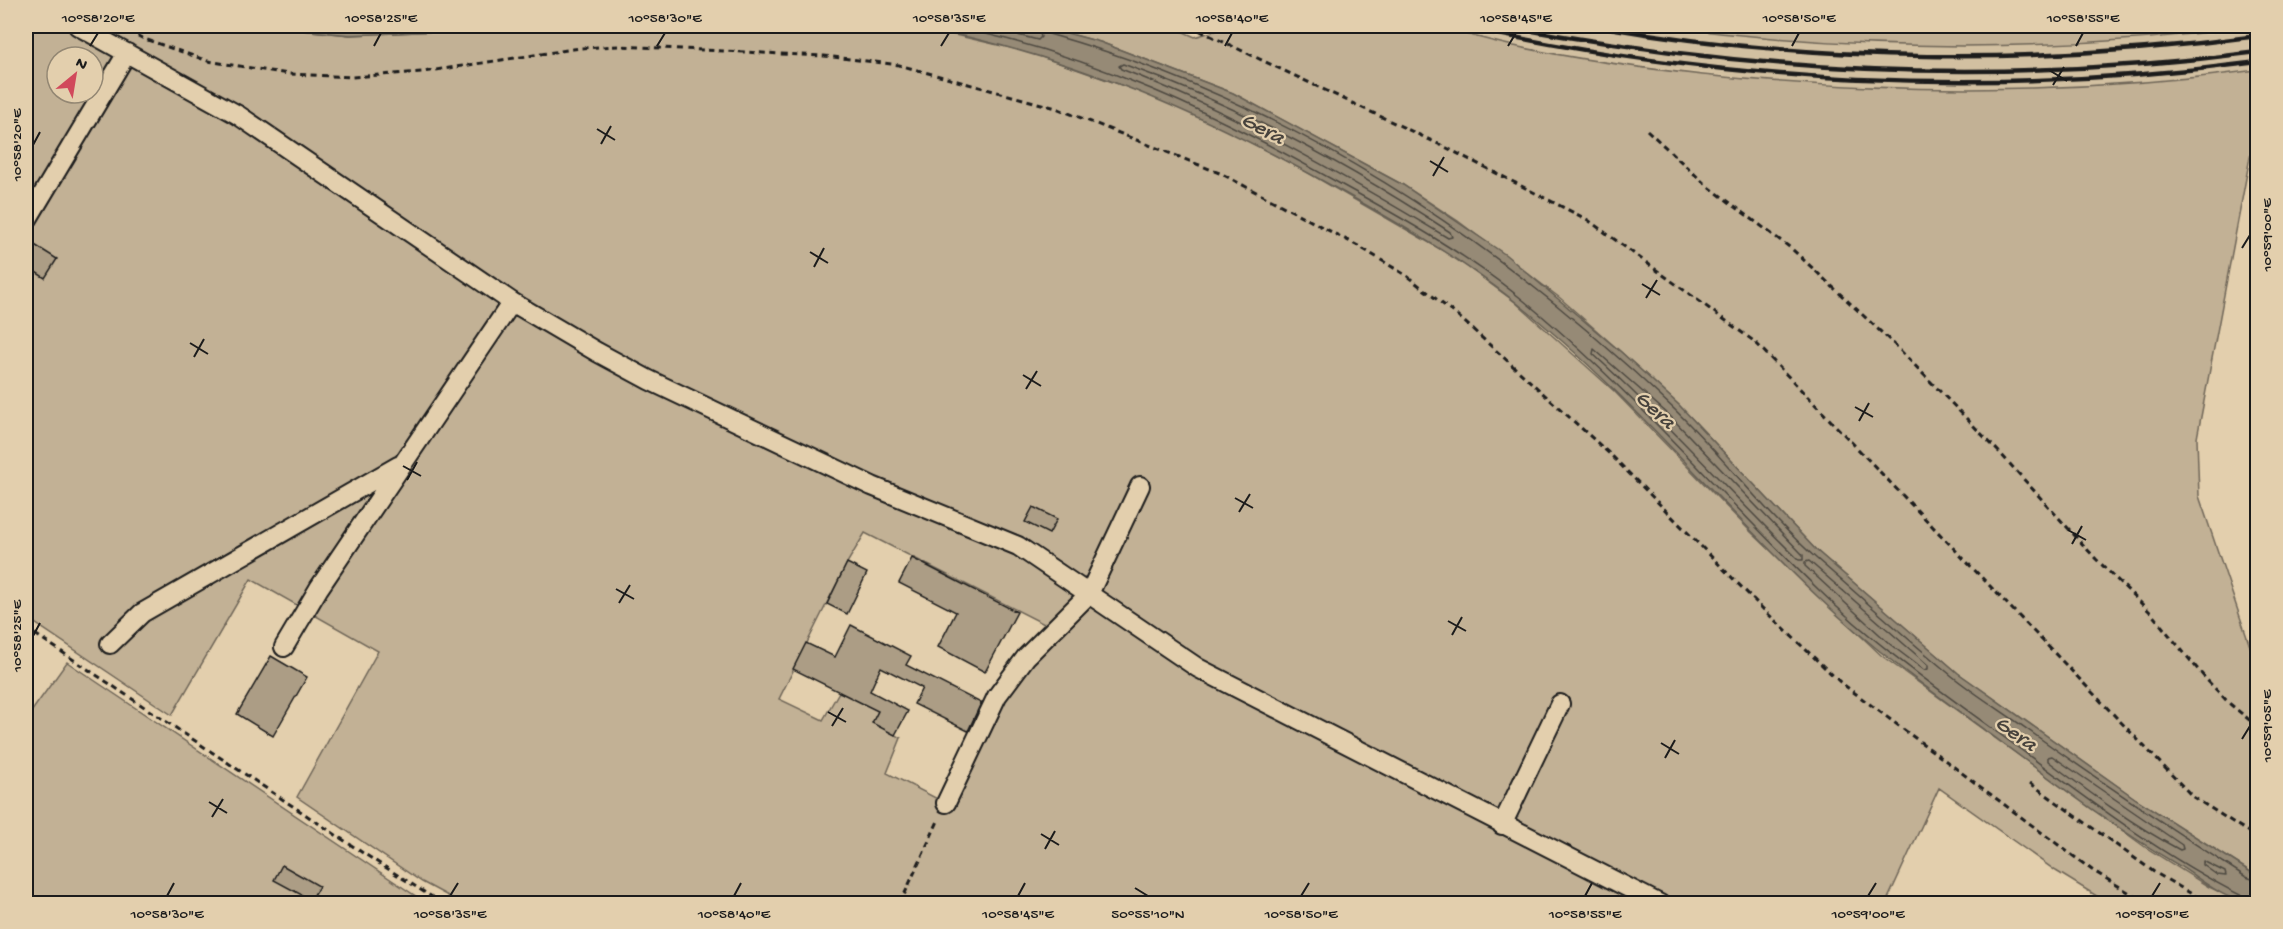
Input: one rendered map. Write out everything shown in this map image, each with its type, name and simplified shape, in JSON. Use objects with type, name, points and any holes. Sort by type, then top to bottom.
[{"type":"lane","points":[[78,26],[186,83],[238,115],[512,302],[649,380],[872,486],[1018,546],[1053,567],[1198,668],[1502,825],[1660,903]]},
{"type":"lane","points":[[26,222],[127,53]]},
{"type":"lane","points":[[284,647],[319,588],[512,302]]},
{"type":"lane","points":[[110,644],[142,613],[403,464]]},
{"type":"lane","points":[[946,803],[997,696],[1026,657],[1089,594],[1140,486]]},
{"type":"lane","points":[[1502,825],[1560,704]]},
{"type":"path","points":[[119,26],[142,38],[208,61],[288,74],[352,77],[423,72],[580,48],[620,46],[824,56],[899,65],[1056,108],[1222,174],[1360,247],[1407,276],[1458,316],[1612,456],[1766,612],[1840,682],[2092,870],[2148,903]]},
{"type":"path","points":[[1190,26],[1447,148],[1588,220],[1755,342],[2193,797],[2258,838]]},
{"type":"path","points":[[1647,130],[1705,184],[1792,249],[1904,354],[2096,559],[2150,612],[2205,678],[2230,704],[2258,727]]},
{"type":"path","points":[[26,627],[363,854],[443,903]]},
{"type":"path","points":[[2030,783],[2154,872],[2209,903]]},
{"type":"path","points":[[900,903],[946,803]]},
{"type":"shaded area","points":[[1342,24],[1421,26],[1608,63],[1703,75],[1842,86],[2050,88],[2188,78],[2257,70],[2257,120],[2197,438],[2199,496],[2257,662],[2257,876],[2136,799],[1958,673],[1816,550],[1679,405],[1621,352],[1560,298],[1458,221],[1403,185],[1233,93],[1100,42],[1041,26],[1170,26],[1195,37],[1218,30],[1209,26]]},
{"type":"shaded area","points":[[26,26],[262,26],[350,35],[491,26],[916,26],[1028,52],[1164,100],[1305,171],[1454,257],[1515,302],[1614,391],[1751,532],[1882,656],[2145,847],[2209,887],[2244,903],[2108,903],[2056,871],[1939,788],[1886,903],[461,903],[422,882],[297,797],[378,651],[251,579],[172,715],[26,617]],"holes":[[[865,533],[1058,631],[1002,698],[949,805],[887,773],[901,738],[873,723],[878,711],[839,692],[823,720],[779,699],[847,563]]]},
{"type":"shaded area","points":[[1423,26],[1661,26],[1803,41],[2212,32],[2257,26],[2257,70],[2113,85],[2014,90],[1882,89],[1799,84],[1613,63],[1516,46]]},
{"type":"shaded area","points":[[1661,26],[2258,26],[2109,41],[1960,46],[1810,41]]},
{"type":"shaded area","points":[[67,662],[426,903],[26,904],[26,719]]},
{"type":"water","points":[[262,26],[491,26],[350,35]]},
{"type":"water","name":"Gera","points":[[916,26],[1041,26],[1100,42],[1233,93],[1403,185],[1506,255],[1621,352],[1679,405],[1816,550],[1958,673],[2136,799],[2257,876],[2257,903],[2236,900],[2225,895],[2131,836],[1882,653],[1780,560],[1632,407],[1554,334],[1493,285],[1450,256],[1385,216],[1290,163],[1135,90],[1029,53]]},
{"type":"building","points":[[33,244],[57,259],[45,278],[26,266],[26,257]]},
{"type":"building","points":[[1033,507],[1057,519],[1049,534],[1025,522]]},
{"type":"building","points":[[912,558],[1017,612],[985,672],[938,647],[956,612],[899,583]]},
{"type":"building","points":[[847,563],[867,573],[847,614],[827,604]]},
{"type":"building","points":[[851,625],[911,656],[906,665],[981,703],[968,731],[914,704],[922,688],[881,667],[870,691],[908,711],[895,735],[872,723],[878,711],[793,669],[806,643],[835,657]]},
{"type":"building","points":[[271,656],[307,677],[273,736],[237,714]]},
{"type":"building","points":[[282,865],[319,886],[311,900],[274,880]]},
{"type":"railway","points":[[1461,26],[1559,46],[1658,61],[1758,72],[1858,79],[1958,81],[2058,79],[2158,73],[2258,62]]},
{"type":"railway","points":[[1508,26],[1572,38],[1678,53],[1750,61],[1895,70],[2041,70],[2186,60],[2258,52]]},
{"type":"railway","points":[[1597,26],[1679,39],[1761,48],[1844,54],[1927,56],[2010,56],[2093,52],[2258,36]]}]
